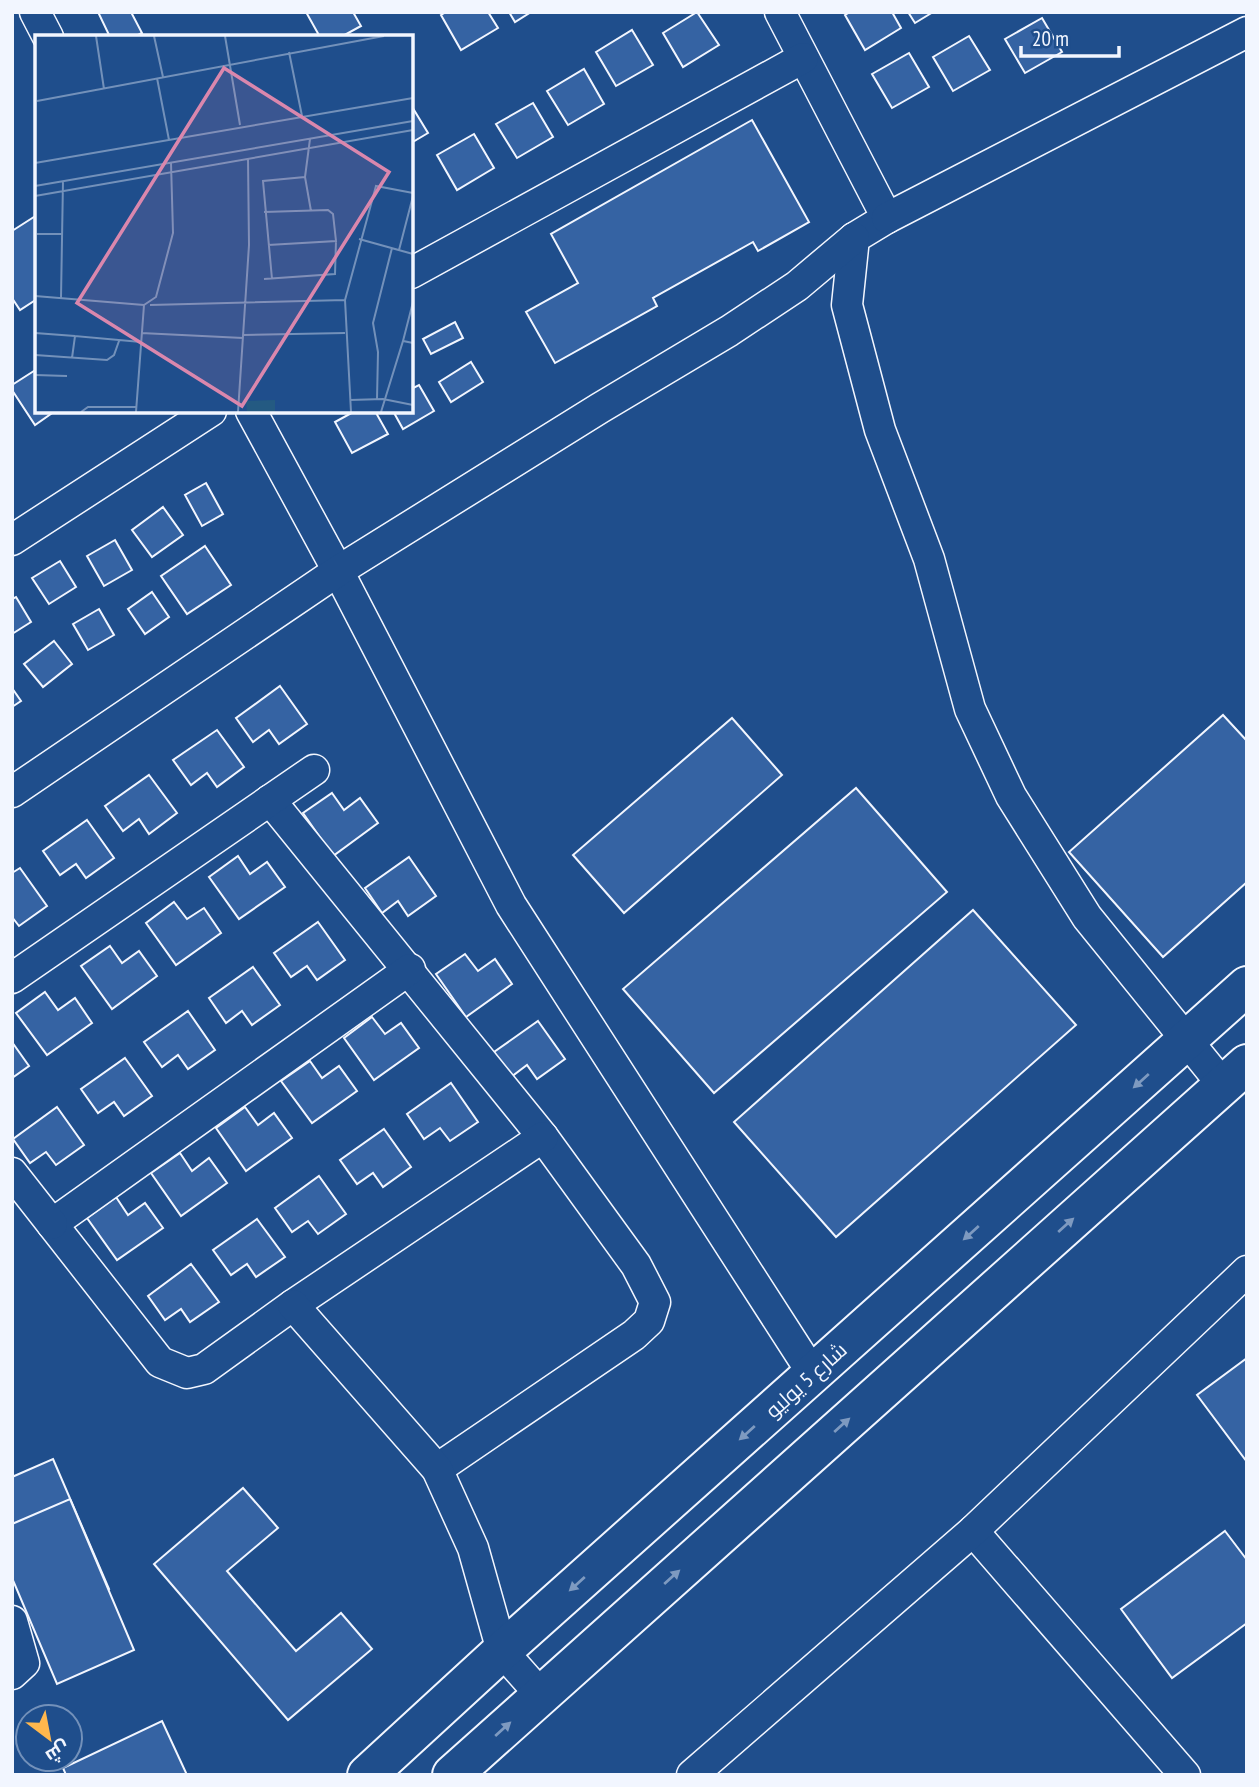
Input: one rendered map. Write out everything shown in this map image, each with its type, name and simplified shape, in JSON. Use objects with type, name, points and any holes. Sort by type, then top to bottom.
[{"type":"main road","name":"شارع 5 يوليو","points":[[367,1775],[502,1651],[1247,986]]},
{"type":"main road","points":[[452,1775],[1235,1074]]},
{"type":"street","points":[[35,12],[47,35]]},
{"type":"street","points":[[780,12],[887,218]]},
{"type":"street","points":[[12,792],[338,571],[729,331],[797,286],[854,238],[887,218],[1247,32]]},
{"type":"street","points":[[413,272],[803,58]]},
{"type":"street","points":[[854,238],[847,305],[880,430],[929,559],[970,709],[1011,796],[1087,917],[1186,1041],[1235,1074]]},
{"type":"street","points":[[12,540],[208,413]]},
{"type":"street","points":[[252,413],[338,571],[511,905],[813,1374]]},
{"type":"street","points":[[12,978],[314,770]]},
{"type":"street","points":[[270,800],[410,969],[543,1137],[636,1265],[655,1302],[649,1321],[634,1335],[437,1469]]},
{"type":"street","points":[[52,1224],[410,969]]},
{"type":"street","points":[[12,1173],[160,1362],[174,1370],[187,1373],[204,1369],[293,1305],[543,1137]]},
{"type":"street","points":[[692,1775],[973,1531],[1247,1271]]},
{"type":"street","points":[[293,1305],[437,1469],[473,1548],[502,1651],[541,1695]]},
{"type":"street","points":[[973,1531],[1185,1775]]},
{"type":"street","points":[[12,1620],[24,1663],[12,1674]]},
{"type":"building","points":[[98,12],[131,12],[142,33],[138,35],[109,35]]},
{"type":"building","points":[[306,12],[353,12],[361,26],[345,35],[319,35]]},
{"type":"building","points":[[446,12],[488,12],[498,28],[461,50],[441,15]]},
{"type":"building","points":[[509,12],[531,12],[515,22]]},
{"type":"building","points":[[697,12],[719,45],[683,67],[663,33]]},
{"type":"building","points":[[850,12],[892,12],[901,28],[865,50],[845,15]]},
{"type":"building","points":[[908,12],[933,12],[915,23]]},
{"type":"building","points":[[1042,18],[1062,52],[1025,73],[1005,39]]},
{"type":"building","points":[[632,30],[653,65],[616,86],[596,52]]},
{"type":"building","points":[[969,36],[990,70],[953,91],[933,57]]},
{"type":"building","points":[[909,53],[929,87],[892,108],[872,74]]},
{"type":"building","points":[[584,69],[604,104],[568,125],[547,91]]},
{"type":"building","points":[[533,103],[553,137],[517,158],[496,124]]},
{"type":"building","points":[[413,108],[428,133],[413,142]]},
{"type":"building","points":[[752,120],[809,222],[758,251],[753,242],[653,298],[657,306],[555,363],[526,312],[578,283],[551,234]]},
{"type":"building","points":[[474,134],[494,168],[457,190],[437,155]]},
{"type":"building","points":[[35,216],[35,300],[20,310],[12,298],[12,231]]},
{"type":"building","points":[[455,322],[463,338],[431,354],[423,339]]},
{"type":"building","points":[[471,362],[483,382],[451,402],[439,382]]},
{"type":"building","points":[[35,370],[35,413],[52,413],[35,425],[12,390],[12,385]]},
{"type":"building","points":[[419,385],[434,411],[403,429],[394,413],[413,413],[413,388]]},
{"type":"building","points":[[351,413],[376,413],[388,434],[352,453],[335,422]]},
{"type":"building","points":[[206,483],[223,514],[202,526],[185,495]]},
{"type":"building","points":[[163,507],[183,535],[152,557],[132,530]]},
{"type":"building","points":[[115,540],[132,570],[104,586],[87,556]]},
{"type":"building","points":[[205,546],[231,585],[187,614],[161,576]]},
{"type":"building","points":[[60,561],[76,587],[49,604],[32,578]]},
{"type":"building","points":[[152,592],[169,617],[145,634],[128,609]]},
{"type":"building","points":[[16,597],[31,622],[12,634],[12,599]]},
{"type":"building","points":[[99,609],[114,635],[88,650],[73,624]]},
{"type":"building","points":[[54,641],[72,664],[43,687],[24,664]]},
{"type":"building","points":[[280,686],[307,724],[279,744],[269,730],[253,742],[236,718]]},
{"type":"building","points":[[12,688],[21,701],[12,707]]},
{"type":"building","points":[[1223,715],[1247,741],[1247,882],[1163,957],[1069,852]]},
{"type":"building","points":[[732,718],[782,775],[624,913],[573,855]]},
{"type":"building","points":[[217,730],[244,767],[217,787],[207,773],[191,785],[173,760]]},
{"type":"building","points":[[149,775],[177,813],[149,834],[139,819],[123,831],[105,806]]},
{"type":"building","points":[[856,788],[947,892],[714,1093],[623,989]]},
{"type":"building","points":[[332,793],[344,810],[360,798],[378,823],[333,856],[303,813]]},
{"type":"building","points":[[87,820],[114,858],[86,878],[76,864],[60,875],[43,851]]},
{"type":"building","points":[[238,856],[250,874],[267,862],[285,887],[239,919],[209,877]]},
{"type":"building","points":[[409,857],[436,896],[408,916],[398,901],[382,913],[365,888]]},
{"type":"building","points":[[20,868],[47,906],[19,926],[12,917],[12,873]]},
{"type":"building","points":[[174,902],[187,919],[204,908],[221,933],[176,965],[146,923]]},
{"type":"building","points":[[973,910],[1076,1025],[836,1237],[734,1122]]},
{"type":"building","points":[[318,922],[345,960],[317,980],[307,966],[291,977],[274,953]]},
{"type":"building","points":[[110,946],[122,963],[139,951],[157,976],[112,1009],[81,966]]},
{"type":"building","points":[[465,954],[478,971],[495,959],[512,984],[466,1017],[436,974]]},
{"type":"building","points":[[253,967],[280,1005],[252,1025],[242,1011],[226,1023],[209,998]]},
{"type":"building","points":[[45,992],[58,1010],[75,998],[92,1023],[47,1055],[16,1013]]},
{"type":"building","points":[[188,1011],[215,1050],[188,1069],[178,1055],[162,1067],[144,1042]]},
{"type":"building","points":[[372,1017],[385,1034],[401,1023],[419,1048],[374,1080],[344,1038]]},
{"type":"building","points":[[538,1021],[565,1059],[537,1079],[527,1065],[511,1077],[494,1052]]},
{"type":"building","points":[[12,1042],[29,1066],[12,1078]]},
{"type":"building","points":[[125,1058],[152,1096],[124,1116],[114,1102],[98,1113],[81,1089]]},
{"type":"building","points":[[310,1061],[322,1078],[339,1066],[357,1091],[312,1123],[281,1081]]},
{"type":"building","points":[[451,1083],[478,1122],[450,1141],[440,1128],[424,1139],[407,1114]]},
{"type":"building","points":[[57,1107],[84,1145],[56,1165],[46,1152],[30,1163],[13,1139]]},
{"type":"building","points":[[245,1107],[258,1125],[274,1113],[292,1138],[246,1171],[216,1128]]},
{"type":"building","points":[[384,1129],[411,1167],[383,1187],[373,1173],[357,1184],[340,1160]]},
{"type":"building","points":[[180,1153],[192,1171],[209,1158],[227,1183],[181,1216],[151,1173]]},
{"type":"building","points":[[319,1176],[346,1214],[318,1234],[308,1221],[292,1232],[275,1208]]},
{"type":"building","points":[[116,1197],[128,1215],[145,1203],[163,1228],[117,1260],[87,1218]]},
{"type":"building","points":[[257,1219],[285,1257],[256,1277],[247,1264],[231,1275],[213,1250]]},
{"type":"building","points":[[191,1264],[219,1302],[190,1322],[181,1309],[165,1320],[148,1296]]},
{"type":"building","points":[[1247,1358],[1247,1462],[1197,1395]]},
{"type":"building","points":[[53,1459],[109,1589],[37,1621],[12,1565],[12,1477]]},
{"type":"building","points":[[243,1488],[278,1528],[227,1571],[296,1651],[341,1613],[372,1649],[288,1720],[154,1564]]},
{"type":"building","points":[[70,1499],[134,1650],[57,1684],[12,1578],[12,1524]]},
{"type":"building","points":[[1225,1531],[1247,1560],[1247,1623],[1172,1678],[1121,1609]]},
{"type":"building","points":[[162,1721],[187,1775],[66,1775],[65,1773],[84,1773],[84,1758]]}]
